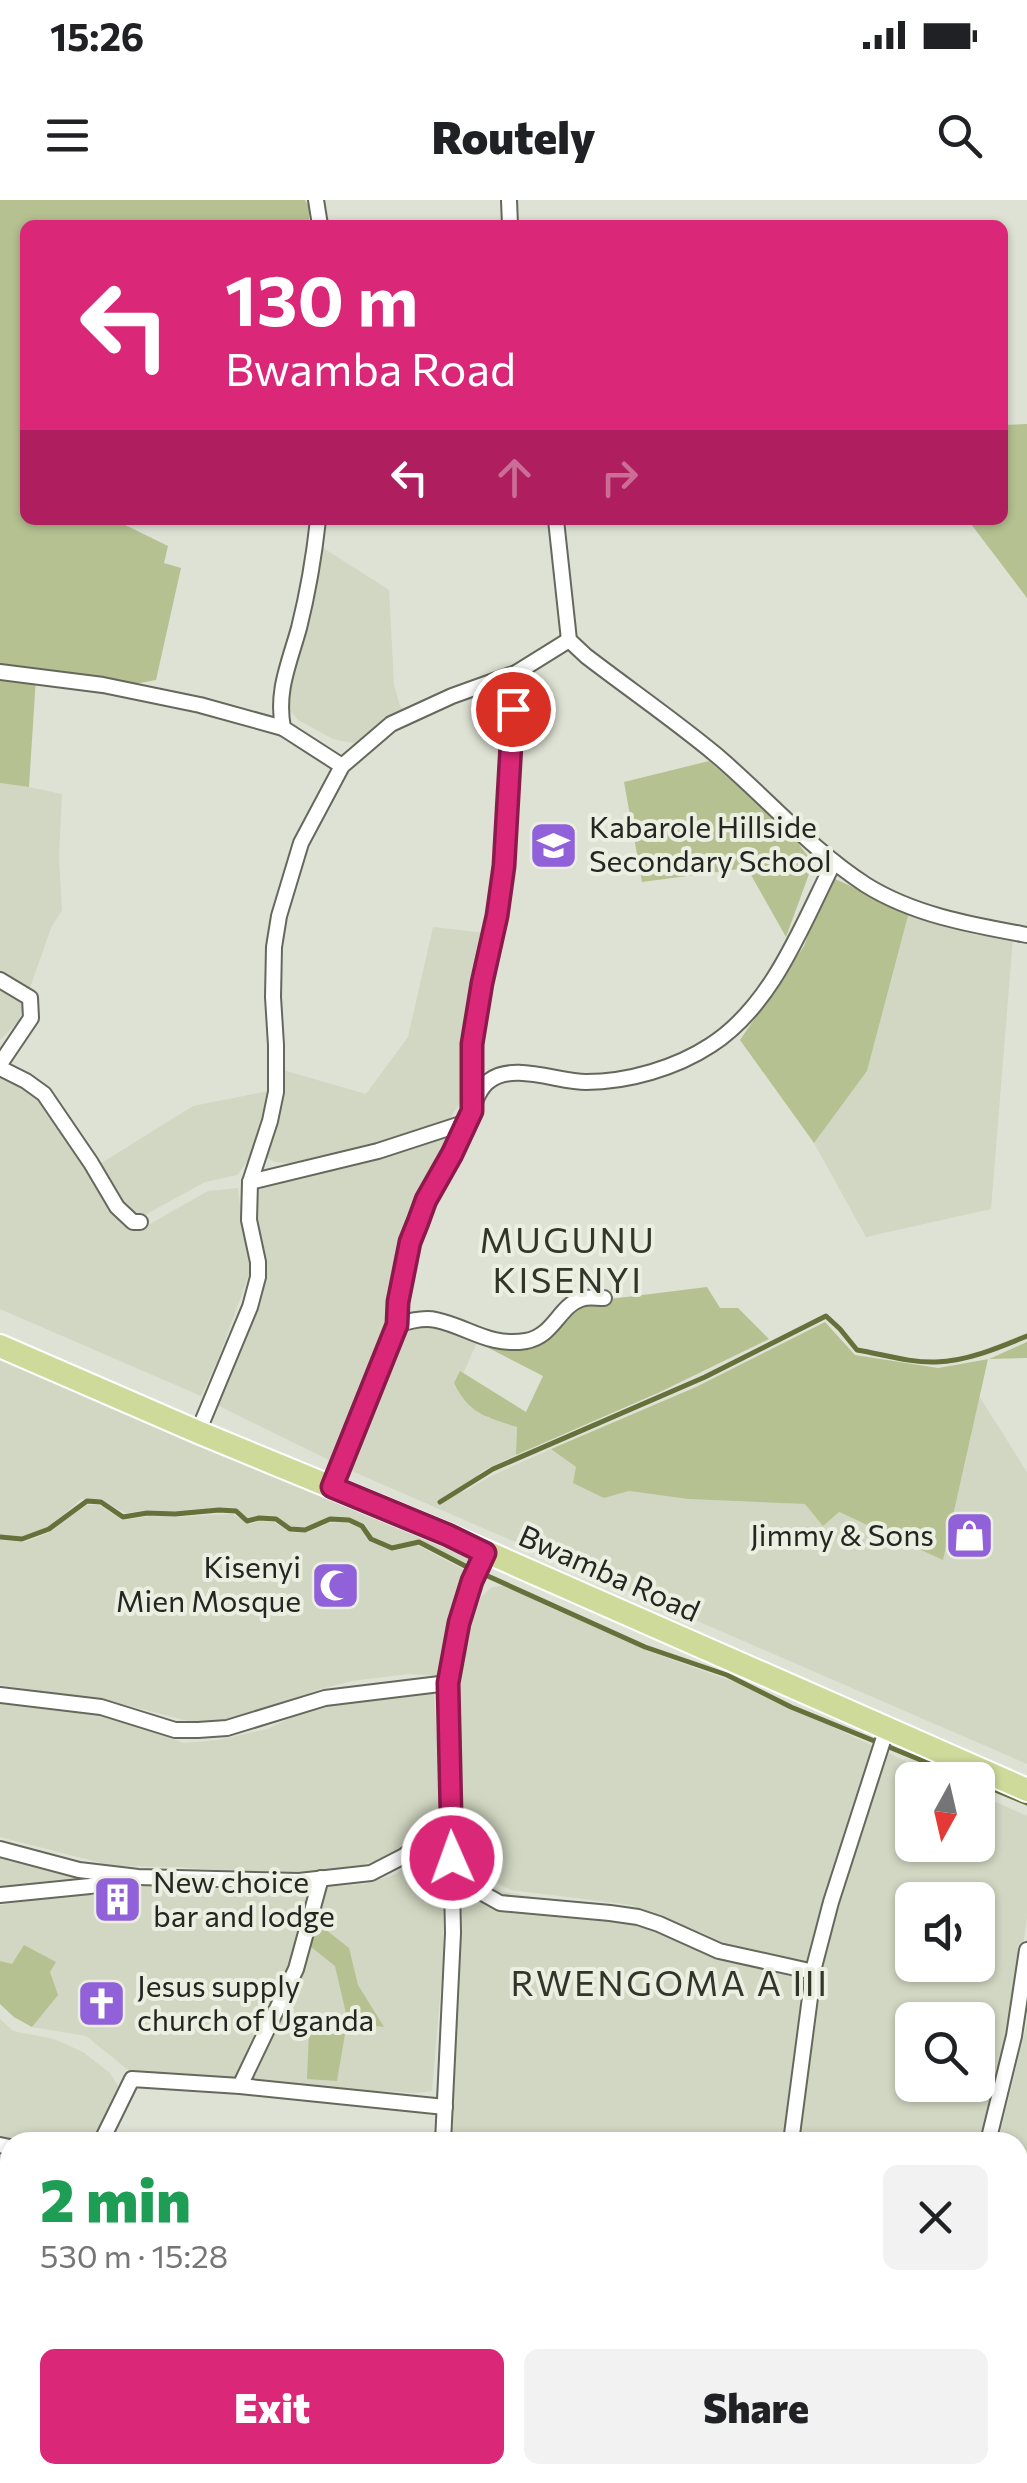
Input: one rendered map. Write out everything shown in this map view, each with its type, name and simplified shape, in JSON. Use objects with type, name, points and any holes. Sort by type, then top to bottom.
[{"type":"main road","name":"Bwamba Road","points":[[0,1346],[448,1535],[1027,1790]]},
{"type":"street","points":[[283,728],[279,707],[282,684],[313,568],[317,525]]},
{"type":"street","points":[[556,525],[568,640],[714,754],[834,862],[869,886],[934,915],[1027,934]]},
{"type":"street","points":[[198,1432],[250,1307],[258,1276],[249,1220],[250,1182],[276,1092],[272,998],[278,916],[301,843],[342,766],[392,724],[452,696],[516,673],[568,640]]},
{"type":"street","points":[[0,672],[103,684],[200,705],[283,728],[342,766]]},
{"type":"street","points":[[469,1116],[472,1044],[504,866],[516,673]]},
{"type":"street","points":[[332,1487],[397,1325],[398,1302],[414,1232],[426,1200],[481,1090],[490,1080],[504,1074],[584,1082],[642,1074],[673,1064],[712,1044],[737,1024],[764,990],[791,947],[834,862]]},
{"type":"street","points":[[0,980],[30,998],[32,1009],[31,1018],[0,1066],[44,1094],[117,1207],[133,1222],[140,1222]]},
{"type":"street","points":[[250,1182],[378,1151],[469,1116]]},
{"type":"street","points":[[397,1325],[433,1319],[490,1341],[510,1343],[532,1340],[554,1326],[573,1303],[584,1297],[604,1298]]},
{"type":"street","points":[[444,2132],[453,1933],[448,1683],[459,1623],[485,1553]]},
{"type":"street","points":[[0,1694],[101,1707],[175,1730],[198,1730],[227,1728],[325,1698],[448,1683]]},
{"type":"street","points":[[792,2132],[814,1972],[831,1902],[886,1728]]},
{"type":"street","points":[[0,1849],[80,1870],[138,1876],[299,1880],[370,1873],[404,1856],[451,1820]]},
{"type":"street","points":[[452,1858],[464,1876],[500,1903],[638,1917],[719,1951],[814,1972]]},
{"type":"street","points":[[0,1895],[90,1886],[138,1876]]},
{"type":"street","points":[[240,2086],[296,1969],[321,1878]]},
{"type":"street","points":[[990,2132],[1014,2036],[1027,1950]]},
{"type":"street","points":[[105,2132],[132,2079],[445,2107]]},
{"type":"shaded area","points":[[317,544],[389,590],[394,685],[403,709],[358,744],[333,739],[298,720],[279,698]]},
{"type":"shaded area","points":[[0,783],[62,794],[62,910],[51,928],[18,1022],[0,1040]]},
{"type":"shaded area","points":[[909,912],[975,935],[1013,938],[991,1209],[866,1237],[814,1143],[867,1071]]},
{"type":"shaded area","points":[[433,927],[486,933],[460,1103],[448,1121],[352,1154],[299,1164],[267,1158],[284,1092],[283,1070],[366,1094],[408,1037]]},
{"type":"shaded area","points":[[0,1075],[36,1088],[95,1167],[193,1106],[269,1091],[252,1155],[237,1175],[205,1182],[134,1221],[141,1229],[208,1191],[238,1188],[250,1272],[201,1396],[0,1309]]},
{"type":"shaded area","points":[[451,1135],[453,1141],[417,1199],[401,1245],[391,1331],[375,1375],[333,1462],[213,1403],[257,1302],[253,1199],[259,1186]]},
{"type":"shaded area","points":[[435,1323],[477,1342],[461,1372],[486,1417],[517,1427],[516,1455],[482,1471],[462,1493],[551,1449],[576,1467],[604,1498],[629,1491],[688,1499],[805,1504],[838,1512],[943,1559],[979,1396],[1027,1472],[1027,1764],[347,1469],[399,1333],[415,1325]]},
{"type":"shaded area","points":[[0,1356],[472,1559],[468,1564],[421,1540],[393,1546],[373,1538],[365,1524],[351,1519],[331,1517],[304,1528],[290,1527],[279,1518],[247,1518],[238,1510],[125,1513],[101,1499],[81,1499],[49,1527],[21,1537],[0,1535]]},
{"type":"shaded area","points":[[87,1505],[99,1505],[123,1520],[232,1514],[250,1524],[274,1522],[291,1532],[306,1533],[329,1523],[345,1522],[359,1527],[372,1542],[394,1551],[417,1545],[464,1570],[445,1635],[440,1676],[408,1674],[352,1681],[317,1690],[261,1713],[220,1721],[188,1721],[111,1701],[0,1685],[0,1540],[25,1542],[48,1533]]},
{"type":"shaded area","points":[[504,1586],[648,1651],[742,1685],[907,1762],[895,1762],[895,1862],[995,1862],[995,1802],[1027,1816],[1027,1917],[1012,2023],[995,2079],[995,2002],[895,2002],[895,2102],[989,2102],[982,2132],[451,2132],[462,1915],[459,1871],[474,1874],[501,1891],[553,1901],[599,1903],[670,1924],[713,1945],[807,1969],[732,1947],[631,1905],[511,1890],[490,1880],[468,1862],[462,1846],[452,1701],[460,1636],[474,1604],[492,1587]]},
{"type":"shaded area","points":[[407,1692],[434,1693],[441,1807],[399,1852],[362,1865],[304,1872],[248,1872],[113,1866],[0,1837],[0,1698],[108,1715],[184,1743],[267,1729],[310,1709]]},
{"type":"shaded area","points":[[439,1841],[443,1852],[443,1960],[432,2091],[137,2077],[86,2036],[32,2027],[0,2004],[0,1905],[139,1885],[264,1891],[365,1884],[396,1874]]},
{"type":"shaded area","points":[[0,1855],[92,1875],[92,1880],[0,1890]]},
{"type":"shaded area","points":[[0,2019],[13,2031],[54,2039],[83,2052],[110,2073],[118,2086],[97,2132],[0,2132]]},
{"type":"shaded area","points":[[1027,2023],[1027,2132],[1000,2132]]},
{"type":"green space","points":[[0,200],[305,200],[309,220],[20,220],[20,525],[125,525],[168,546],[164,563],[181,568],[156,680],[129,685],[36,677],[29,787],[0,783]]},
{"type":"green space","points":[[1027,424],[1027,598],[972,525],[1008,525],[1008,425]]},
{"type":"green space","points":[[709,761],[788,830],[813,863],[786,937],[747,868],[642,882],[624,782]]},
{"type":"green space","points":[[835,879],[909,912],[867,1071],[814,1143],[740,1040],[804,946],[827,885]]},
{"type":"green space","points":[[707,1287],[720,1308],[738,1308],[769,1339],[516,1455],[517,1427],[472,1408],[454,1383],[460,1371],[526,1412],[543,1376],[477,1342],[483,1337],[496,1340],[544,1331],[583,1293],[608,1291],[610,1299]]},
{"type":"green space","points":[[825,1322],[855,1355],[938,1368],[988,1359],[943,1560],[839,1512],[823,1526],[805,1504],[688,1499],[629,1491],[604,1498],[573,1483],[576,1467],[551,1449],[696,1387]]},
{"type":"green space","points":[[1027,1342],[1027,1358],[989,1359]]},
{"type":"green space","points":[[316,1922],[349,1948],[358,1985],[384,2027],[348,2022],[335,1966],[301,1939]]},
{"type":"green space","points":[[24,1945],[56,1962],[50,1972],[58,1995],[32,2027],[0,2004],[0,1961],[12,1964]]},
{"type":"green space","points":[[309,2033],[345,2034],[337,2081],[307,2079]]},
{"type":"waterway","points":[[440,1502],[493,1469],[705,1377],[826,1316],[857,1350],[916,1361],[959,1359],[1027,1336]]},
{"type":"waterway","points":[[0,1537],[22,1539],[49,1529],[87,1501],[101,1502],[123,1517],[236,1511],[247,1521],[276,1519],[290,1529],[305,1530],[330,1519],[349,1520],[362,1526],[371,1539],[392,1548],[419,1542],[471,1569]]},
{"type":"waterway","points":[[481,1573],[645,1647],[727,1675],[791,1707],[926,1762]]},
{"type":"waterway","points":[[995,1790],[1027,1803]]},
{"type":"place","name":"Kabarole Hillside Secondary School","points":[[554,845]]},
{"type":"place","name":"Jimmy & Sons","points":[[969,1536]]},
{"type":"place","name":"Kisenyi Mien Mosque","points":[[336,1585]]},
{"type":"place","name":"New choice bar and lodge","points":[[118,1900]]},
{"type":"place","name":"Jesus supply church of Uganda","points":[[102,2004]]},
{"type":"district","name":"MUGUNU KISENYI","points":[[568,1261]]},
{"type":"district","name":"RWENGOMA A III","points":[[670,1984]]},
{"type":"route","points":[[452,1858],[448,1683],[459,1623],[485,1553],[332,1487],[397,1325],[410,1242],[426,1200],[472,1111],[472,1044],[504,866],[513,709]]}]
